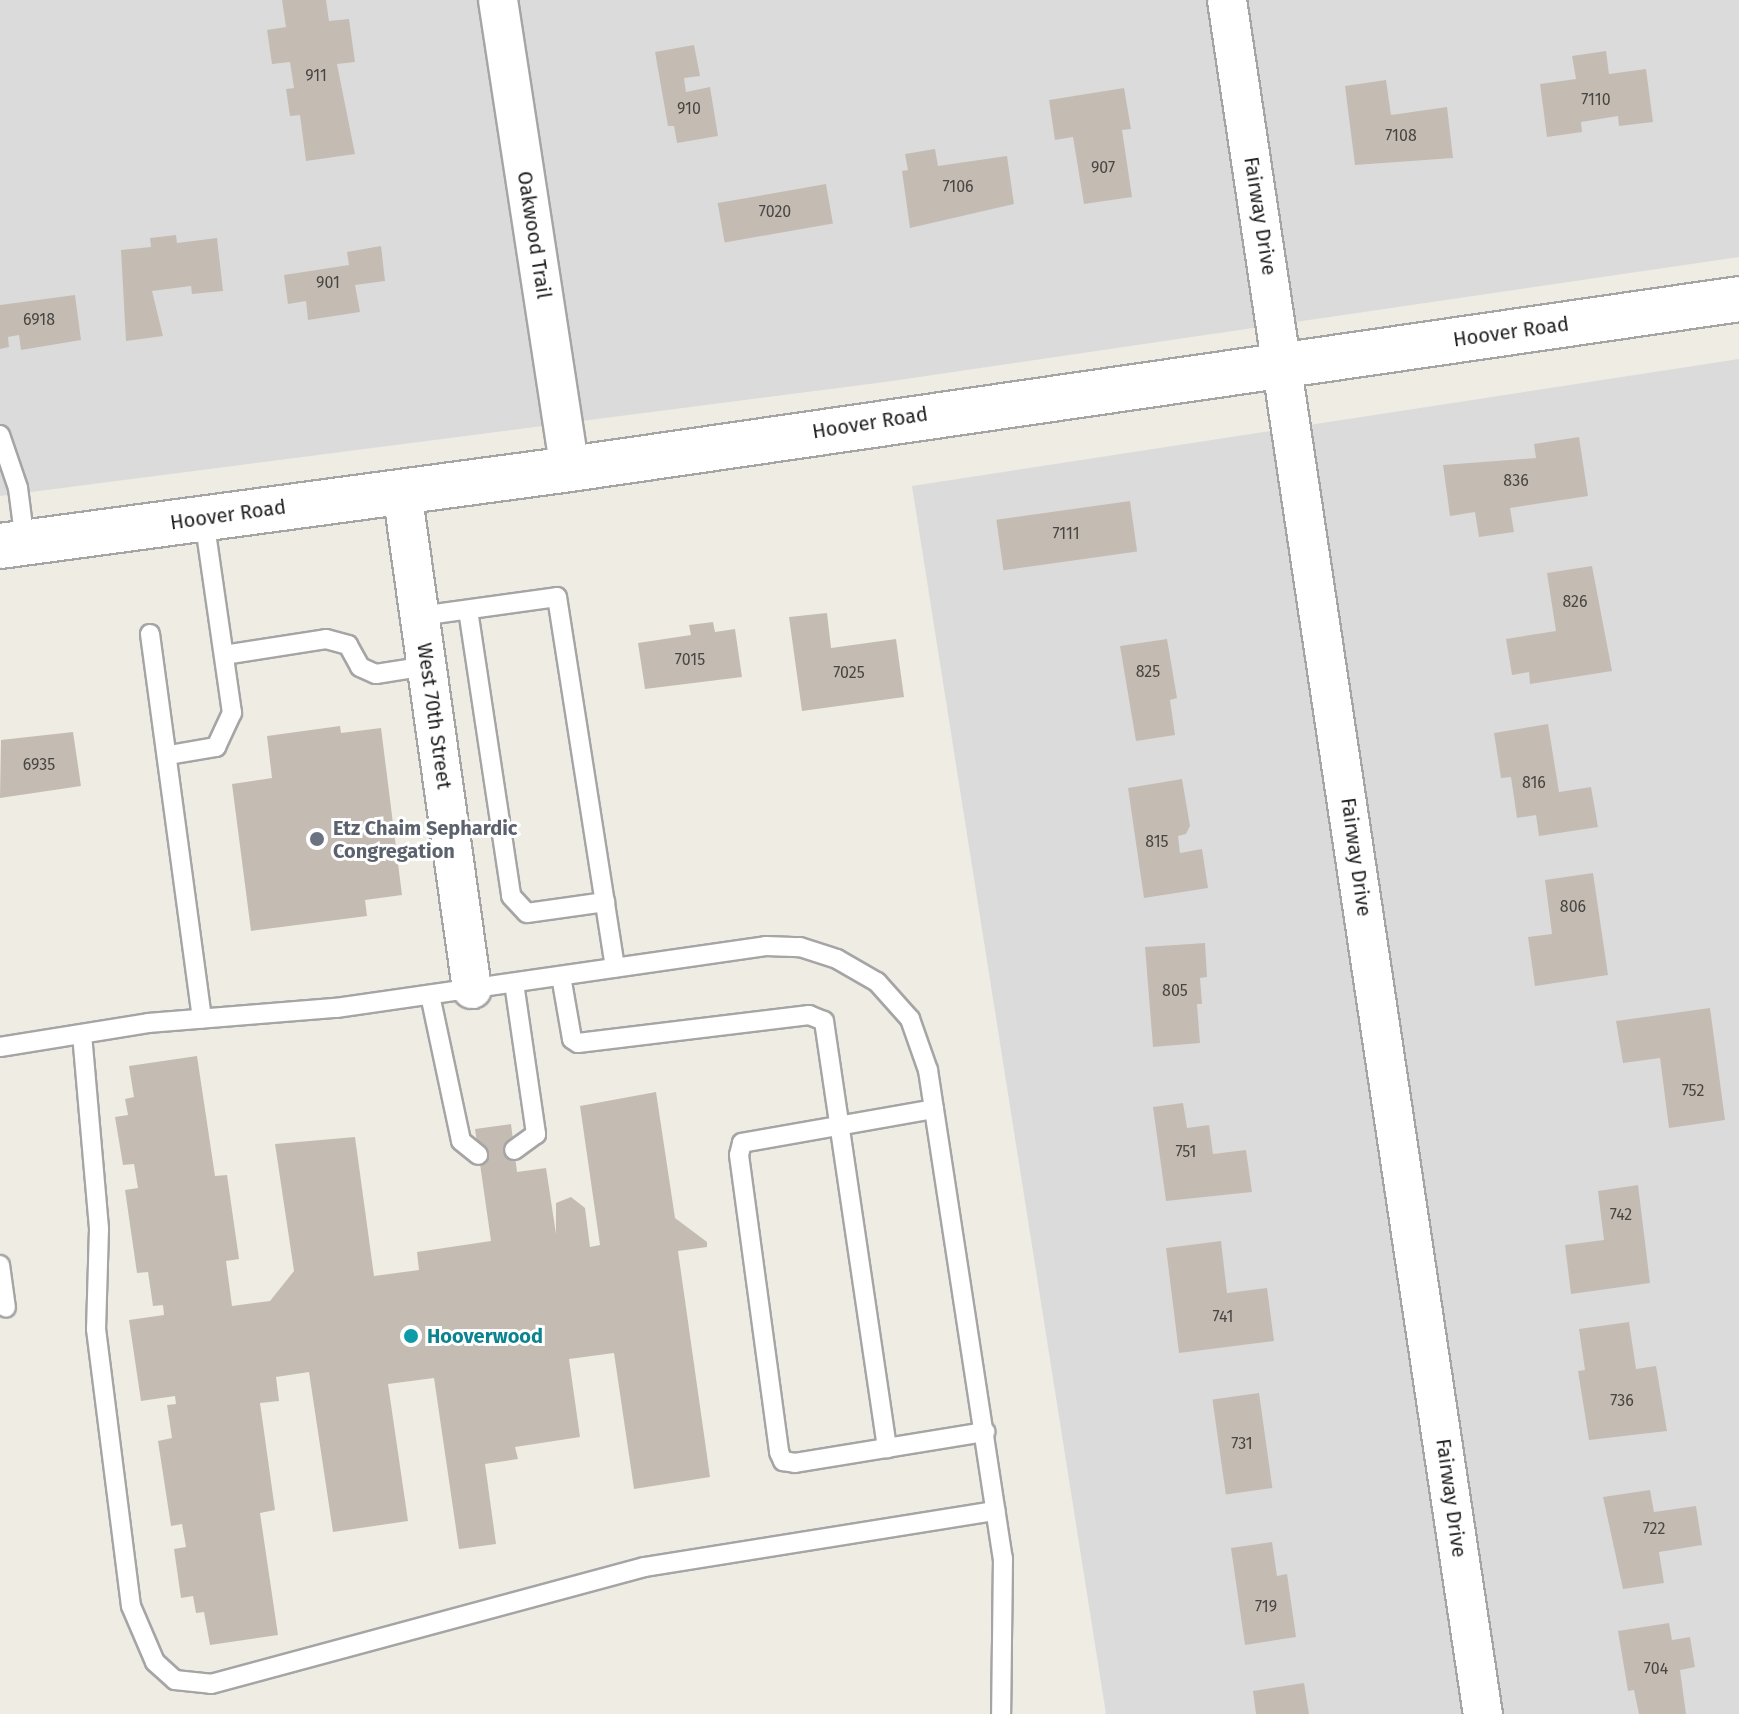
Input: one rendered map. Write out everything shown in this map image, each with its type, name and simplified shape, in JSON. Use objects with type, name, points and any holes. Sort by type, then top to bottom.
[{"type":"street","name":"Oakwood Trail","points":[[498,0],[570,469]]},
{"type":"street","name":"Fairway Drive","points":[[1227,0],[1483,1714]]},
{"type":"street","name":"Hoover Road","points":[[12,544],[570,469],[1739,299]]},
{"type":"street","name":"West 70th Street","points":[[402,491],[472,989]]},
{"type":"lane","points":[[0,435],[18,488],[12,544]]},
{"type":"lane","points":[[169,755],[216,747],[228,728],[232,713],[204,518]]},
{"type":"lane","points":[[420,616],[557,597],[615,967]]},
{"type":"lane","points":[[468,610],[511,896],[527,913],[605,902]]},
{"type":"lane","points":[[150,634],[169,755],[202,1019]]},
{"type":"lane","points":[[224,655],[326,639],[348,645],[360,667],[376,674],[427,666]]},
{"type":"lane","points":[[0,1047],[202,1019],[430,995],[766,946],[800,947],[837,959],[877,982],[910,1019],[928,1070],[1003,1558],[1001,1714]]},
{"type":"lane","points":[[561,976],[572,1039],[578,1043],[817,1018],[827,1028],[838,1124],[887,1448]]},
{"type":"lane","points":[[514,983],[536,1134],[514,1150]]},
{"type":"lane","points":[[430,995],[461,1141],[478,1155]]},
{"type":"lane","points":[[82,1034],[99,1229],[96,1329],[131,1606],[155,1662],[175,1680],[211,1684],[645,1567],[996,1511]]},
{"type":"lane","points":[[934,1109],[752,1137],[742,1143],[739,1155],[779,1452],[783,1461],[795,1463],[985,1432]]},
{"type":"lane","points":[[0,1265],[6,1308]]},
{"type":"shaded area","points":[[0,0],[1739,0],[1739,257],[885,382],[0,496]]},
{"type":"shaded area","points":[[1739,359],[1739,1714],[1106,1714],[912,486]]},
{"type":"building","points":[[282,0],[326,0],[329,21],[349,19],[355,62],[337,64],[355,154],[306,161],[300,115],[290,116],[286,89],[294,88],[290,62],[272,64],[267,30],[286,27]]},
{"type":"building","points":[[694,45],[700,76],[684,78],[686,92],[710,87],[718,136],[677,143],[674,126],[668,126],[655,52]]},
{"type":"building","points":[[1606,51],[1609,74],[1646,69],[1653,122],[1619,126],[1618,116],[1581,122],[1582,132],[1547,137],[1540,84],[1576,79],[1572,56]]},
{"type":"building","points":[[1386,80],[1391,115],[1447,107],[1453,158],[1355,165],[1345,86]]},
{"type":"building","points":[[1124,88],[1131,129],[1122,130],[1132,197],[1084,204],[1073,137],[1055,140],[1049,100]]},
{"type":"building","points":[[935,149],[938,166],[1007,156],[1014,204],[910,228],[902,171],[908,170],[905,154]]},
{"type":"building","points":[[826,184],[833,223],[725,242],[718,203]]},
{"type":"building","points":[[176,235],[177,243],[217,238],[223,291],[192,294],[191,286],[152,291],[163,336],[126,341],[121,250],[151,247],[150,238]]},
{"type":"building","points":[[381,246],[385,281],[355,285],[360,312],[308,320],[306,301],[288,304],[284,275],[349,265],[347,252]]},
{"type":"building","points":[[75,295],[81,340],[21,350],[19,335],[8,337],[9,347],[0,349],[0,305]]},
{"type":"building","points":[[1579,437],[1588,496],[1510,508],[1514,532],[1479,537],[1475,512],[1450,516],[1443,465],[1536,458],[1534,444]]},
{"type":"building","points":[[1130,501],[1137,552],[1003,570],[996,520]]},
{"type":"building","points":[[1592,566],[1612,671],[1530,684],[1529,672],[1512,675],[1506,639],[1556,631],[1547,573]]},
{"type":"building","points":[[827,613],[831,648],[896,639],[904,697],[802,711],[789,617]]},
{"type":"building","points":[[713,622],[715,632],[735,629],[742,677],[645,689],[638,643],[691,635],[689,625]]},
{"type":"building","points":[[1167,639],[1177,698],[1170,700],[1175,735],[1136,741],[1120,646]]},
{"type":"building","points":[[1548,724],[1559,792],[1591,787],[1598,827],[1539,836],[1536,815],[1517,818],[1511,777],[1501,778],[1494,733]]},
{"type":"building","name":"Etz Chaim Sephardic Congregation","points":[[340,726],[341,733],[381,728],[402,895],[365,900],[367,916],[251,931],[232,784],[272,778],[267,736]]},
{"type":"building","points":[[73,732],[81,786],[0,798],[1,740]]},
{"type":"building","points":[[1182,779],[1190,826],[1186,834],[1178,836],[1180,853],[1202,849],[1208,888],[1144,898],[1128,788]]},
{"type":"building","points":[[1593,873],[1608,975],[1535,986],[1528,937],[1552,934],[1545,880]]},
{"type":"building","points":[[1205,943],[1207,977],[1200,978],[1202,1004],[1197,1004],[1200,1043],[1153,1047],[1145,947]]},
{"type":"building","points":[[1710,1008],[1725,1120],[1669,1128],[1660,1058],[1623,1063],[1616,1021]]},
{"type":"building","name":"Hooverwood","points":[[197,1056],[215,1176],[227,1175],[239,1259],[226,1261],[232,1306],[270,1301],[294,1271],[275,1144],[355,1137],[374,1276],[419,1270],[417,1252],[491,1241],[475,1129],[511,1124],[517,1172],[546,1168],[556,1234],[556,1203],[571,1197],[585,1208],[590,1247],[600,1245],[580,1106],[656,1092],[675,1218],[707,1242],[707,1247],[678,1251],[710,1477],[634,1489],[614,1353],[569,1359],[580,1437],[515,1447],[518,1459],[485,1464],[496,1544],[459,1549],[434,1378],[388,1384],[408,1521],[333,1532],[309,1372],[276,1377],[279,1401],[260,1403],[275,1510],[260,1513],[278,1635],[210,1645],[204,1612],[196,1613],[193,1596],[181,1598],[174,1549],[186,1547],[182,1524],[171,1526],[158,1441],[172,1438],[167,1405],[176,1404],[175,1396],[141,1401],[129,1320],[164,1315],[163,1305],[153,1306],[148,1272],[137,1273],[125,1190],[138,1188],[134,1164],[123,1165],[115,1117],[128,1115],[125,1099],[134,1097],[129,1066]]},
{"type":"building","points":[[1183,1103],[1187,1128],[1209,1125],[1213,1154],[1246,1150],[1252,1192],[1166,1201],[1153,1107]]},
{"type":"building","points":[[1638,1185],[1650,1283],[1571,1294],[1565,1245],[1604,1240],[1598,1191]]},
{"type":"building","points":[[1221,1241],[1227,1293],[1267,1288],[1274,1341],[1179,1353],[1166,1248]]},
{"type":"building","points":[[1629,1322],[1636,1369],[1656,1366],[1667,1431],[1589,1440],[1578,1371],[1585,1370],[1579,1329]]},
{"type":"building","points":[[1259,1393],[1272,1488],[1226,1495],[1212,1400]]},
{"type":"building","points":[[1650,1490],[1654,1512],[1696,1506],[1702,1545],[1659,1552],[1664,1583],[1623,1589],[1603,1497]]},
{"type":"building","points":[[1272,1542],[1277,1576],[1287,1574],[1296,1637],[1245,1645],[1231,1548]]},
{"type":"building","points":[[1669,1623],[1672,1640],[1690,1637],[1695,1667],[1680,1670],[1686,1714],[1639,1714],[1634,1690],[1628,1691],[1618,1631]]},
{"type":"building","points":[[1304,1683],[1309,1714],[1256,1714],[1253,1691]]},
{"type":"place","name":"Etz Chaim Sephardic Congregation","points":[[317,839]]},
{"type":"place","name":"Hooverwood","points":[[411,1336]]}]
